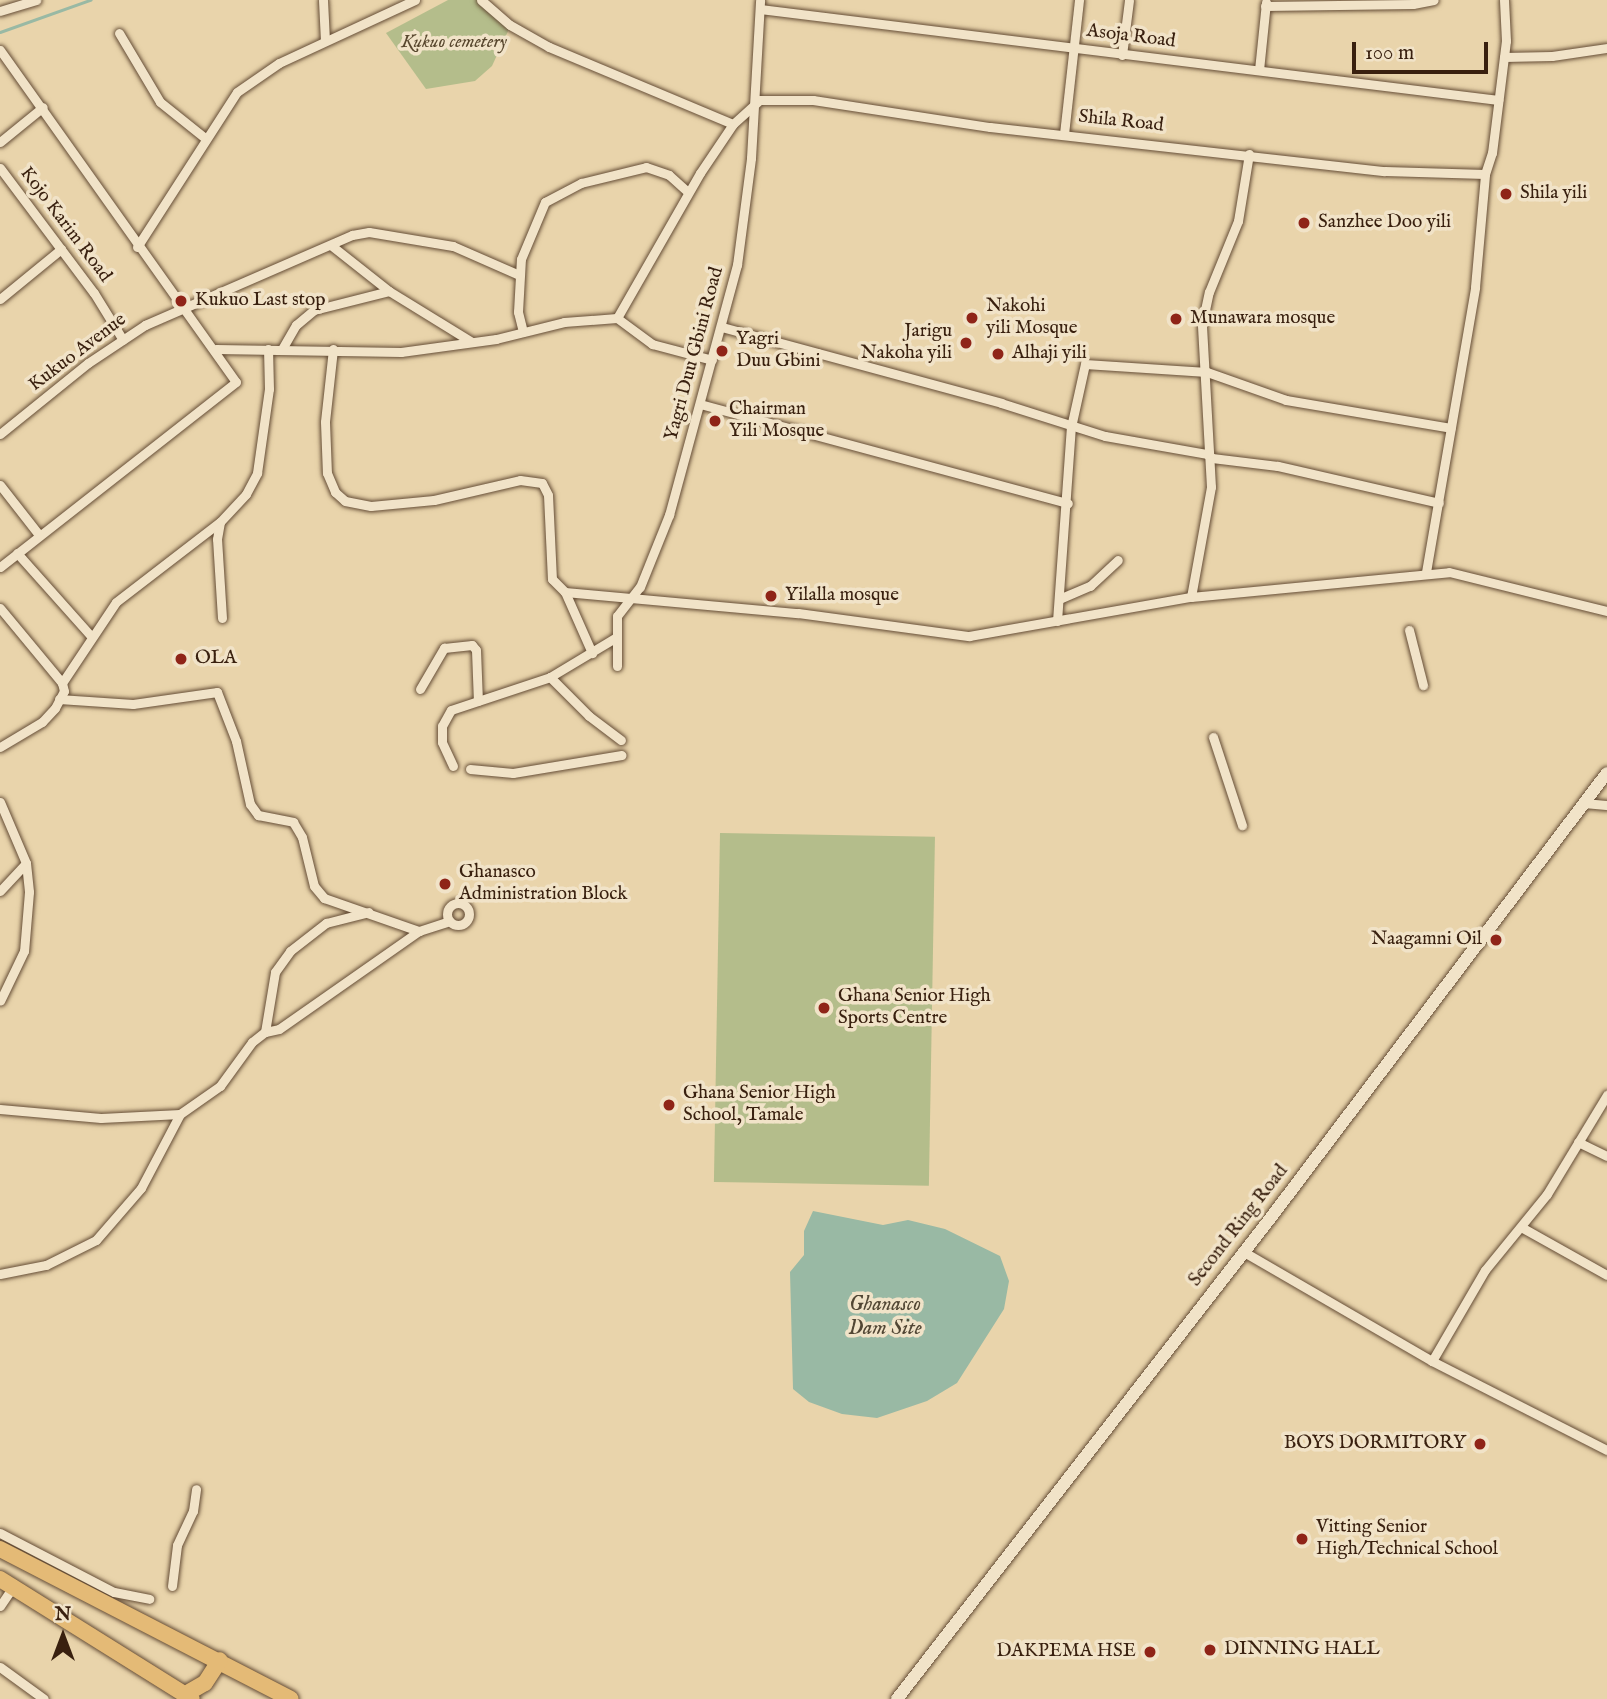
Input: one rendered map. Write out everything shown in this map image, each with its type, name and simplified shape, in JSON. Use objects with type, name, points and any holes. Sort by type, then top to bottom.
[{"type":"highway","points":[[0,1549],[137,1621],[220,1660],[291,1699]]},
{"type":"highway","points":[[6,1583],[188,1697],[205,1683],[220,1660]]},
{"type":"street","points":[[0,11],[36,0]]},
{"type":"street","points":[[323,0],[325,41]]},
{"type":"street","points":[[137,247],[227,102],[248,83],[325,41],[415,0]]},
{"type":"street","points":[[481,0],[510,25],[549,47],[733,124]]},
{"type":"street","points":[[1064,134],[1079,0]]},
{"type":"street","points":[[1122,55],[1129,0]]},
{"type":"street","points":[[1259,70],[1266,3],[1413,4],[1434,0]]},
{"type":"street","points":[[1426,572],[1475,287],[1485,174],[1504,57],[1504,0]]},
{"type":"street","name":"Asoja Road","points":[[760,5],[1122,55],[1497,100]]},
{"type":"street","name":"Yagri Duu Gbini Road","points":[[615,638],[617,616],[640,587],[669,515],[722,327],[741,236],[755,103],[760,5]]},
{"type":"street","points":[[119,33],[160,102],[205,138]]},
{"type":"street","points":[[1504,57],[1552,56],[1607,48]]},
{"type":"street","points":[[0,567],[234,385],[216,349],[137,247],[43,107],[2,53]]},
{"type":"street","name":"Shila Road","points":[[755,103],[813,100],[964,124],[1385,171],[1485,174]]},
{"type":"street","points":[[617,318],[688,192],[733,124],[755,103]]},
{"type":"street","points":[[0,142],[43,107]]},
{"type":"street","points":[[1191,597],[1209,515],[1212,458],[1202,324],[1205,302],[1238,221],[1249,154]]},
{"type":"street","points":[[523,332],[517,312],[519,275],[535,217],[556,193],[646,167],[669,175],[688,192]]},
{"type":"street","name":"Kojo Karim Road","points":[[0,168],[61,249],[123,340]]},
{"type":"street","name":"Kukuo Avenue","points":[[0,434],[123,340],[181,307],[360,233],[390,234],[477,253],[519,275]]},
{"type":"street","points":[[332,246],[389,291],[472,342]]},
{"type":"street","points":[[0,299],[61,249]]},
{"type":"street","points":[[282,349],[296,325],[314,310],[389,291]]},
{"type":"street","points":[[216,349],[401,352],[472,342],[564,321],[617,318],[652,344],[712,360]]},
{"type":"street","points":[[722,327],[1001,403],[1071,427],[1207,454],[1212,458],[1278,466],[1439,503]]},
{"type":"street","points":[[0,747],[42,722],[59,699],[62,683],[91,636],[139,581],[220,522],[246,494],[257,473],[270,388],[268,349]]},
{"type":"street","points":[[333,349],[325,422],[327,473],[335,492],[345,501],[371,506],[434,500],[520,480],[542,483],[548,495],[552,579],[565,592],[592,653]]},
{"type":"street","points":[[1057,621],[1068,503],[1071,427],[1085,364],[1207,372],[1286,400],[1451,428]]},
{"type":"street","points":[[700,404],[1068,503]]},
{"type":"street","points":[[0,485],[39,536]]},
{"type":"street","points":[[220,522],[216,551],[222,618]]},
{"type":"street","points":[[17,553],[91,636]]},
{"type":"street","points":[[1059,599],[1090,586],[1118,560]]},
{"type":"street","points":[[565,592],[628,601],[798,614],[969,636],[1191,597],[1426,572],[1468,574],[1607,611]]},
{"type":"street","points":[[0,608],[62,683]]},
{"type":"street","points":[[1409,630],[1423,685]]},
{"type":"street","points":[[453,766],[442,742],[442,726],[451,710],[550,677],[615,638],[617,666]]},
{"type":"street","points":[[420,689],[444,648],[472,645],[476,650],[478,701]]},
{"type":"street","points":[[550,677],[589,716],[621,740]]},
{"type":"street","points":[[59,699],[133,704],[217,692],[236,741],[250,804],[258,815],[293,822],[302,837],[314,886],[324,898],[371,912],[419,931]]},
{"type":"street","points":[[1213,737],[1242,825]]},
{"type":"street","points":[[470,769],[513,774],[622,755]]},
{"type":"street","name":"Second Ring Road","points":[[897,1699],[1244,1252],[1607,773]]},
{"type":"street","points":[[0,802],[26,863],[28,934],[0,1001]]},
{"type":"street","points":[[1583,803],[1607,805]]},
{"type":"street","points":[[0,891],[26,863]]},
{"type":"street","points":[[0,1274],[46,1265],[96,1240],[141,1188],[180,1114],[220,1086],[265,1032],[275,972],[290,951],[326,923],[371,912]]},
{"type":"street","points":[[265,1032],[279,1029],[419,931],[449,920]]},
{"type":"street","points":[[1433,1361],[1485,1270],[1521,1227],[1607,1095]]},
{"type":"street","points":[[0,1109],[101,1118],[180,1114]]},
{"type":"street","points":[[1578,1142],[1607,1156]]},
{"type":"street","points":[[1521,1227],[1607,1275]]},
{"type":"street","points":[[1244,1252],[1433,1361],[1607,1450]]},
{"type":"street","points":[[172,1586],[177,1545],[193,1511],[196,1489]]},
{"type":"street","points":[[0,1532],[114,1592],[149,1599]]},
{"type":"street","points":[[0,1606],[6,1583]]},
{"type":"street","points":[[0,1667],[44,1699]]},
{"type":"green space","name":"Kukuo cemetery","points":[[448,0],[477,0],[509,29],[492,66],[475,81],[426,89],[386,33]]},
{"type":"green space","name":"Ghana Senior High Sports Centre","points":[[720,833],[935,837],[929,1186],[714,1182]]},
{"type":"water","name":"Ghanasco Dam Site","points":[[813,1211],[883,1225],[908,1220],[945,1229],[1000,1256],[1009,1281],[1004,1309],[957,1383],[927,1401],[877,1418],[842,1414],[809,1402],[793,1389],[790,1272],[804,1255],[804,1231]]},
{"type":"waterway","points":[[0,32],[90,0]]},
{"type":"place","name":"Shila yili","points":[[1506,194]]},
{"type":"place","name":"Sanzhee Doo yili","points":[[1304,223]]},
{"type":"place","name":"Kukuo Last stop","points":[[181,301]]},
{"type":"place","name":"Nakohi yili Mosque","points":[[972,318]]},
{"type":"place","name":"Munawara mosque","points":[[1176,319]]},
{"type":"place","name":"Jarigu Nakoha yili","points":[[966,343]]},
{"type":"place","name":"Yagri Duu Gbini","points":[[722,351]]},
{"type":"place","name":"Alhaji yili","points":[[998,354]]},
{"type":"place","name":"Chairman Yili Mosque","points":[[715,421]]},
{"type":"place","name":"Yilalla mosque","points":[[771,596]]},
{"type":"place","name":"OLA","points":[[181,659]]},
{"type":"place","name":"Ghanasco Administration Block","points":[[445,884]]},
{"type":"place","name":"Naagamni Oil","points":[[1496,940]]},
{"type":"place","name":"Ghana Senior High Sports Centre","points":[[824,1008]]},
{"type":"place","name":"Ghana Senior High School, Tamale","points":[[669,1105]]},
{"type":"place","name":"BOYS DORMITORY","points":[[1480,1444]]},
{"type":"place","name":"Vitting Senior High/Technical School","points":[[1302,1539]]},
{"type":"place","name":"DINNING HALL","points":[[1210,1650]]},
{"type":"place","name":"DAKPEMA HSE","points":[[1150,1652]]}]
